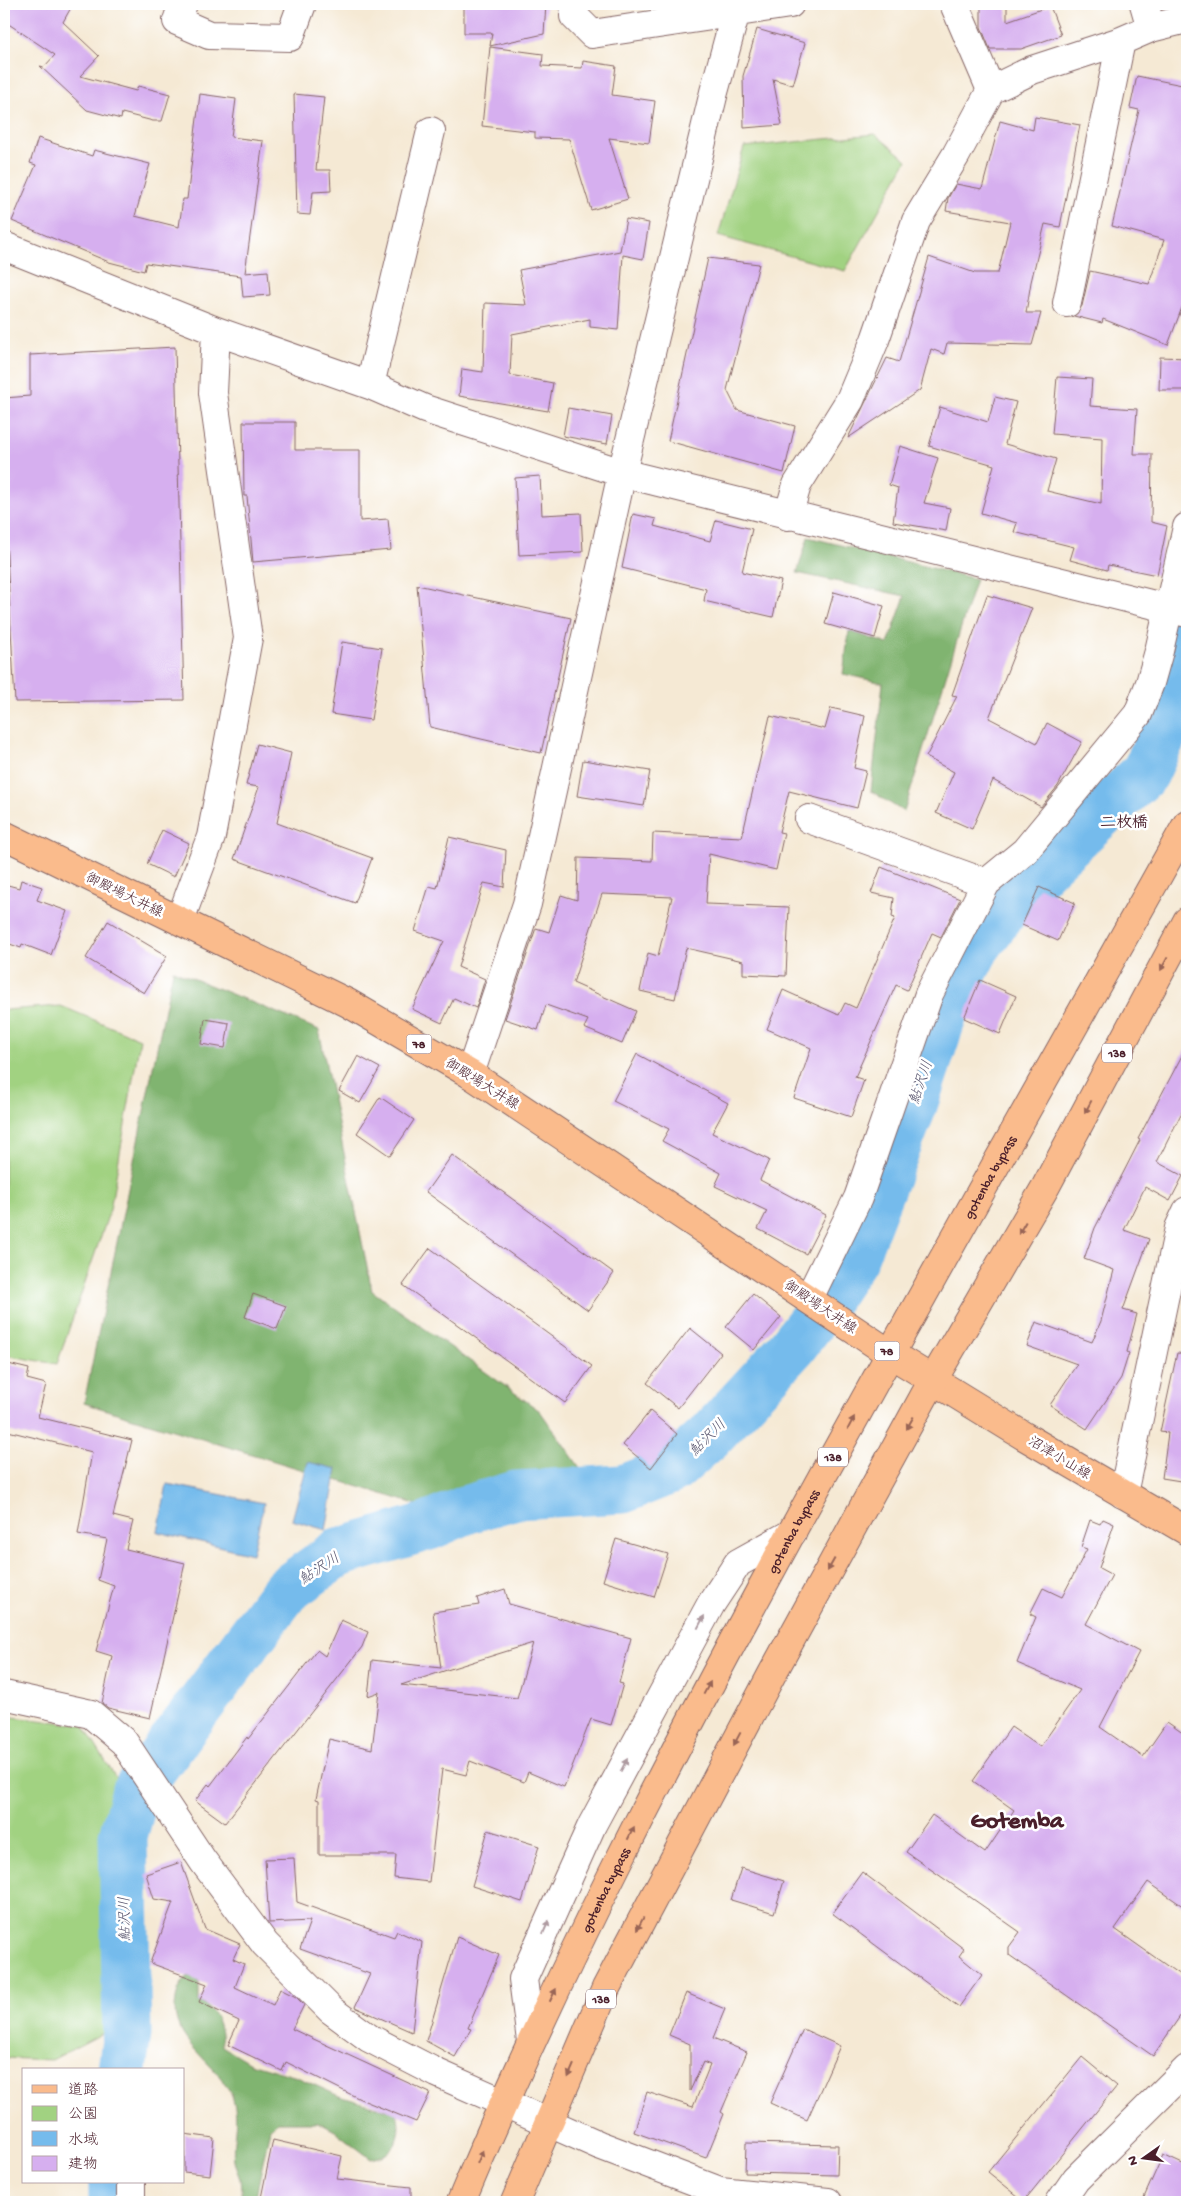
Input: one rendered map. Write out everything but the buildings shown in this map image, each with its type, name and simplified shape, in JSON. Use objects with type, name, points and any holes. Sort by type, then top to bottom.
[{"type":"main road","name":"gotenba bypass","points":[[461,2202],[531,2040],[629,1837],[738,1629],[889,1352],[1187,824]]},
{"type":"main road","name":"御殿場大井線","points":[[4,835],[348,1003],[470,1074],[933,1380]]},
{"type":"main road","name":"138","points":[[516,2202],[606,1988],[772,1674],[933,1380],[1046,1186],[1187,921]]},
{"type":"main road","name":"沼津小山線","points":[[933,1380],[1187,1531]]},
{"type":"street","points":[[183,4],[176,21],[209,35],[290,37],[302,4]]},
{"type":"street","points":[[575,4],[574,16],[592,34],[737,9],[790,4]]},
{"type":"street","points":[[954,4],[991,90]]},
{"type":"street","points":[[470,1074],[527,904],[622,473],[714,92],[737,9]]},
{"type":"street","points":[[788,516],[797,485],[850,400],[875,340],[916,221],[956,155],[991,90],[1032,70],[1121,41],[1147,16],[1187,19]]},
{"type":"street","points":[[1066,304],[1121,41]]},
{"type":"street","points":[[370,385],[431,131]]},
{"type":"street","points":[[4,246],[216,331],[370,385],[426,409],[622,473],[788,516],[1176,610]]},
{"type":"street","points":[[180,920],[211,837],[248,638],[213,393],[216,331]]},
{"type":"street","points":[[809,1298],[858,1198],[929,994],[986,883],[1025,851],[1138,714],[1176,610],[1187,527]]},
{"type":"street","points":[[809,819],[986,883]]},
{"type":"street","points":[[1123,1494],[1184,1223]]},
{"type":"street","points":[[531,2040],[523,1979],[592,1825],[711,1604],[738,1563],[792,1533]]},
{"type":"street","points":[[4,1695],[91,1714],[124,1742],[203,1861],[265,1944],[331,2010],[369,2038],[438,2073],[599,2144],[720,2191],[828,2202]]},
{"type":"street","points":[[1060,2202],[1076,2179],[1187,2069]]},
{"type":"street","points":[[131,2202],[132,2184]]},
{"type":"green space","points":[[875,134],[907,160],[845,271],[718,236],[744,147]]},
{"type":"green space","points":[[808,537],[976,579],[904,812],[871,791],[883,683],[843,674],[849,631],[888,644],[905,596],[797,573]]},
{"type":"green space","points":[[173,970],[319,1030],[372,1291],[540,1411],[588,1479],[428,1508],[84,1403]]},
{"type":"green space","points":[[61,1006],[140,1039],[110,1210],[57,1364],[4,1355],[4,1010]]},
{"type":"green space","points":[[4,1716],[83,1725],[116,1778],[111,2029],[52,2060],[4,2058]]},
{"type":"green space","points":[[189,1977],[199,1977],[199,2002],[210,2010],[217,2020],[221,2032],[222,2046],[250,2063],[297,2077],[339,2096],[397,2113],[398,2135],[394,2146],[383,2156],[371,2159],[335,2131],[318,2122],[278,2122],[270,2128],[255,2201],[261,2202],[242,2202],[240,2179],[233,2153],[236,2114],[233,2099],[227,2086],[218,2074],[187,2040],[179,2028],[175,2014],[179,1989],[183,1981]]},
{"type":"water","points":[[308,1462],[337,1469],[326,1530],[292,1520]]},
{"type":"water","points":[[167,1484],[264,1503],[252,1554],[158,1532]]},
{"type":"waterway","name":"鮎沢川","points":[[122,2068],[127,2033],[123,1836],[136,1791],[286,1590],[338,1553],[429,1526],[468,1509],[516,1495],[623,1489],[673,1469],[710,1436],[791,1348],[811,1322],[853,1259],[913,1105],[945,1008],[976,947],[1006,907],[1047,864],[1145,773],[1161,738],[1176,639],[1187,597]]},
{"type":"waterway","name":"鮎沢川","points":[[113,2184],[113,2202]]},
{"type":"district","name":"二枚橋","points":[[1124,821]]},
{"type":"district","name":"Gotemba","points":[[1017,1819]]}]
